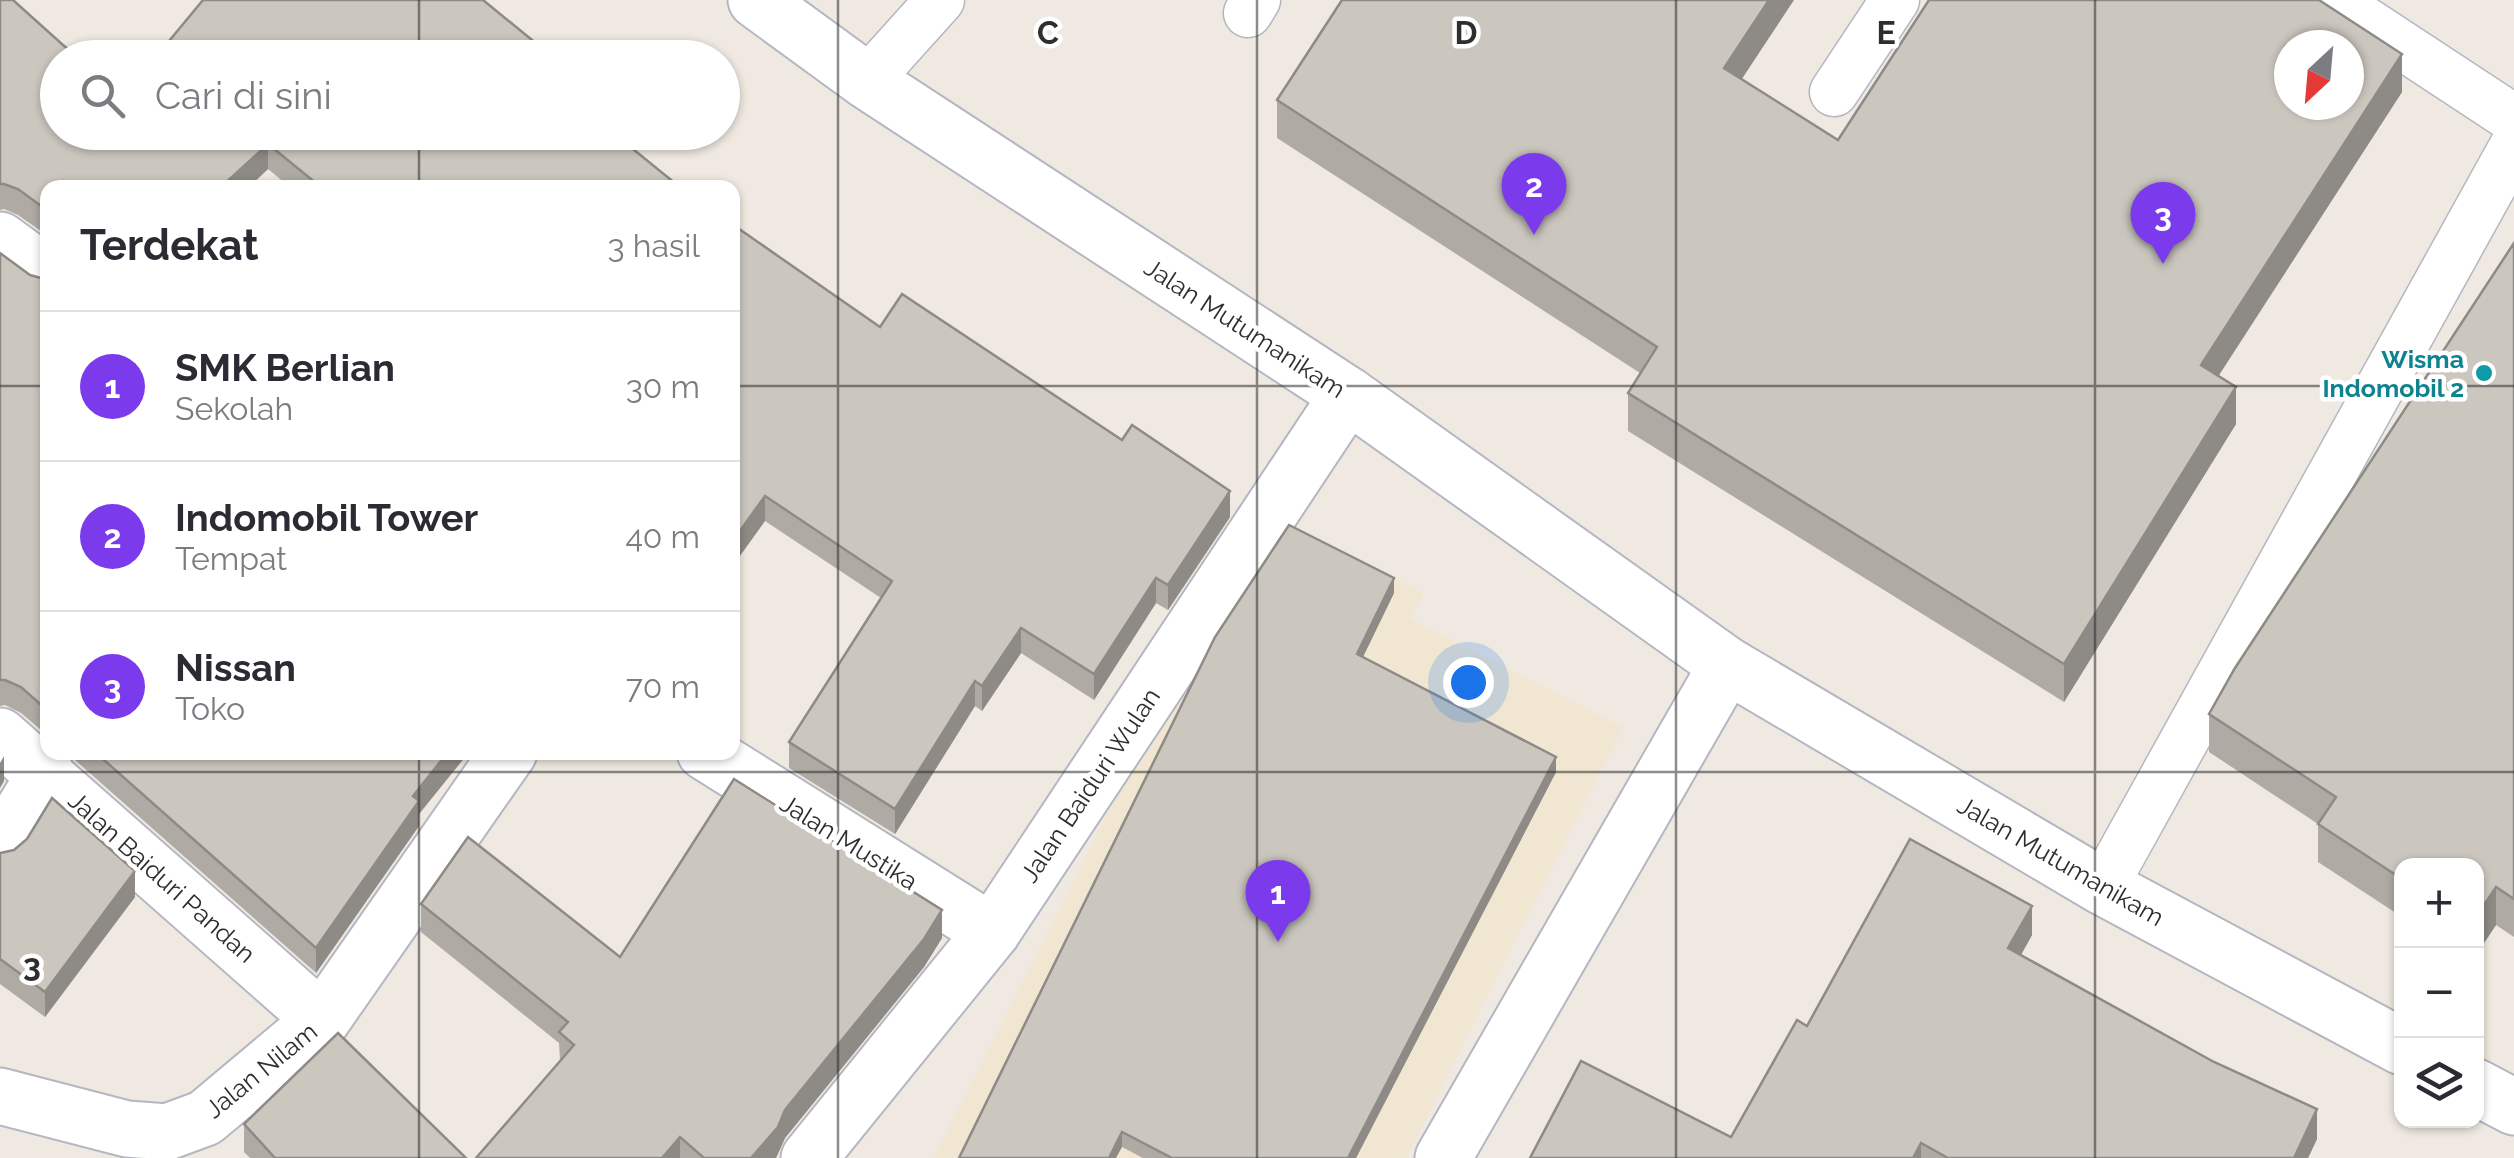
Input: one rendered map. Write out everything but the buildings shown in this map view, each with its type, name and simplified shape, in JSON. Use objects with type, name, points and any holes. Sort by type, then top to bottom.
[{"type":"street","name":"Jalan Mutumanikam","points":[[756,0],[867,81],[1348,395],[1727,665],[2103,888],[2394,1043]]},
{"type":"street","points":[[0,240],[40,269]]},
{"type":"street","name":"Jalan Baiduri Wulan","points":[[809,1158],[992,932],[1348,395]]},
{"type":"street","points":[[1443,1158],[1727,665]]},
{"type":"street","name":"Jalan Baiduri Pandan","points":[[0,736],[322,1020]]},
{"type":"street","name":"Jalan Nilam","points":[[0,1096],[127,1130],[166,1132],[205,1118],[322,1020],[503,760]]},
{"type":"street","name":"Jalan Mustika","points":[[719,760],[992,932]]},
{"type":"street","points":[[0,848],[46,773]]},
{"type":"street","points":[[2484,1091],[2514,1107]]},
{"type":"lane","points":[[867,81],[940,0]]},
{"type":"lane","points":[[1834,92],[1894,0]]},
{"type":"lane","points":[[2333,0],[2514,119]]},
{"type":"lane","points":[[2103,888],[2514,146]]},
{"type":"shaded area","points":[[1260,511],[1424,593],[1411,619],[1623,727],[1406,1158],[934,1158]]},
{"type":"place","name":"Indomobil Tower","points":[[1534,235]]},
{"type":"place","name":"Nissan","points":[[2163,264]]},
{"type":"place","name":"Wisma Indomobil 2","points":[[2484,373]]},
{"type":"place","name":"SMK Berlian","points":[[1278,942]]}]
